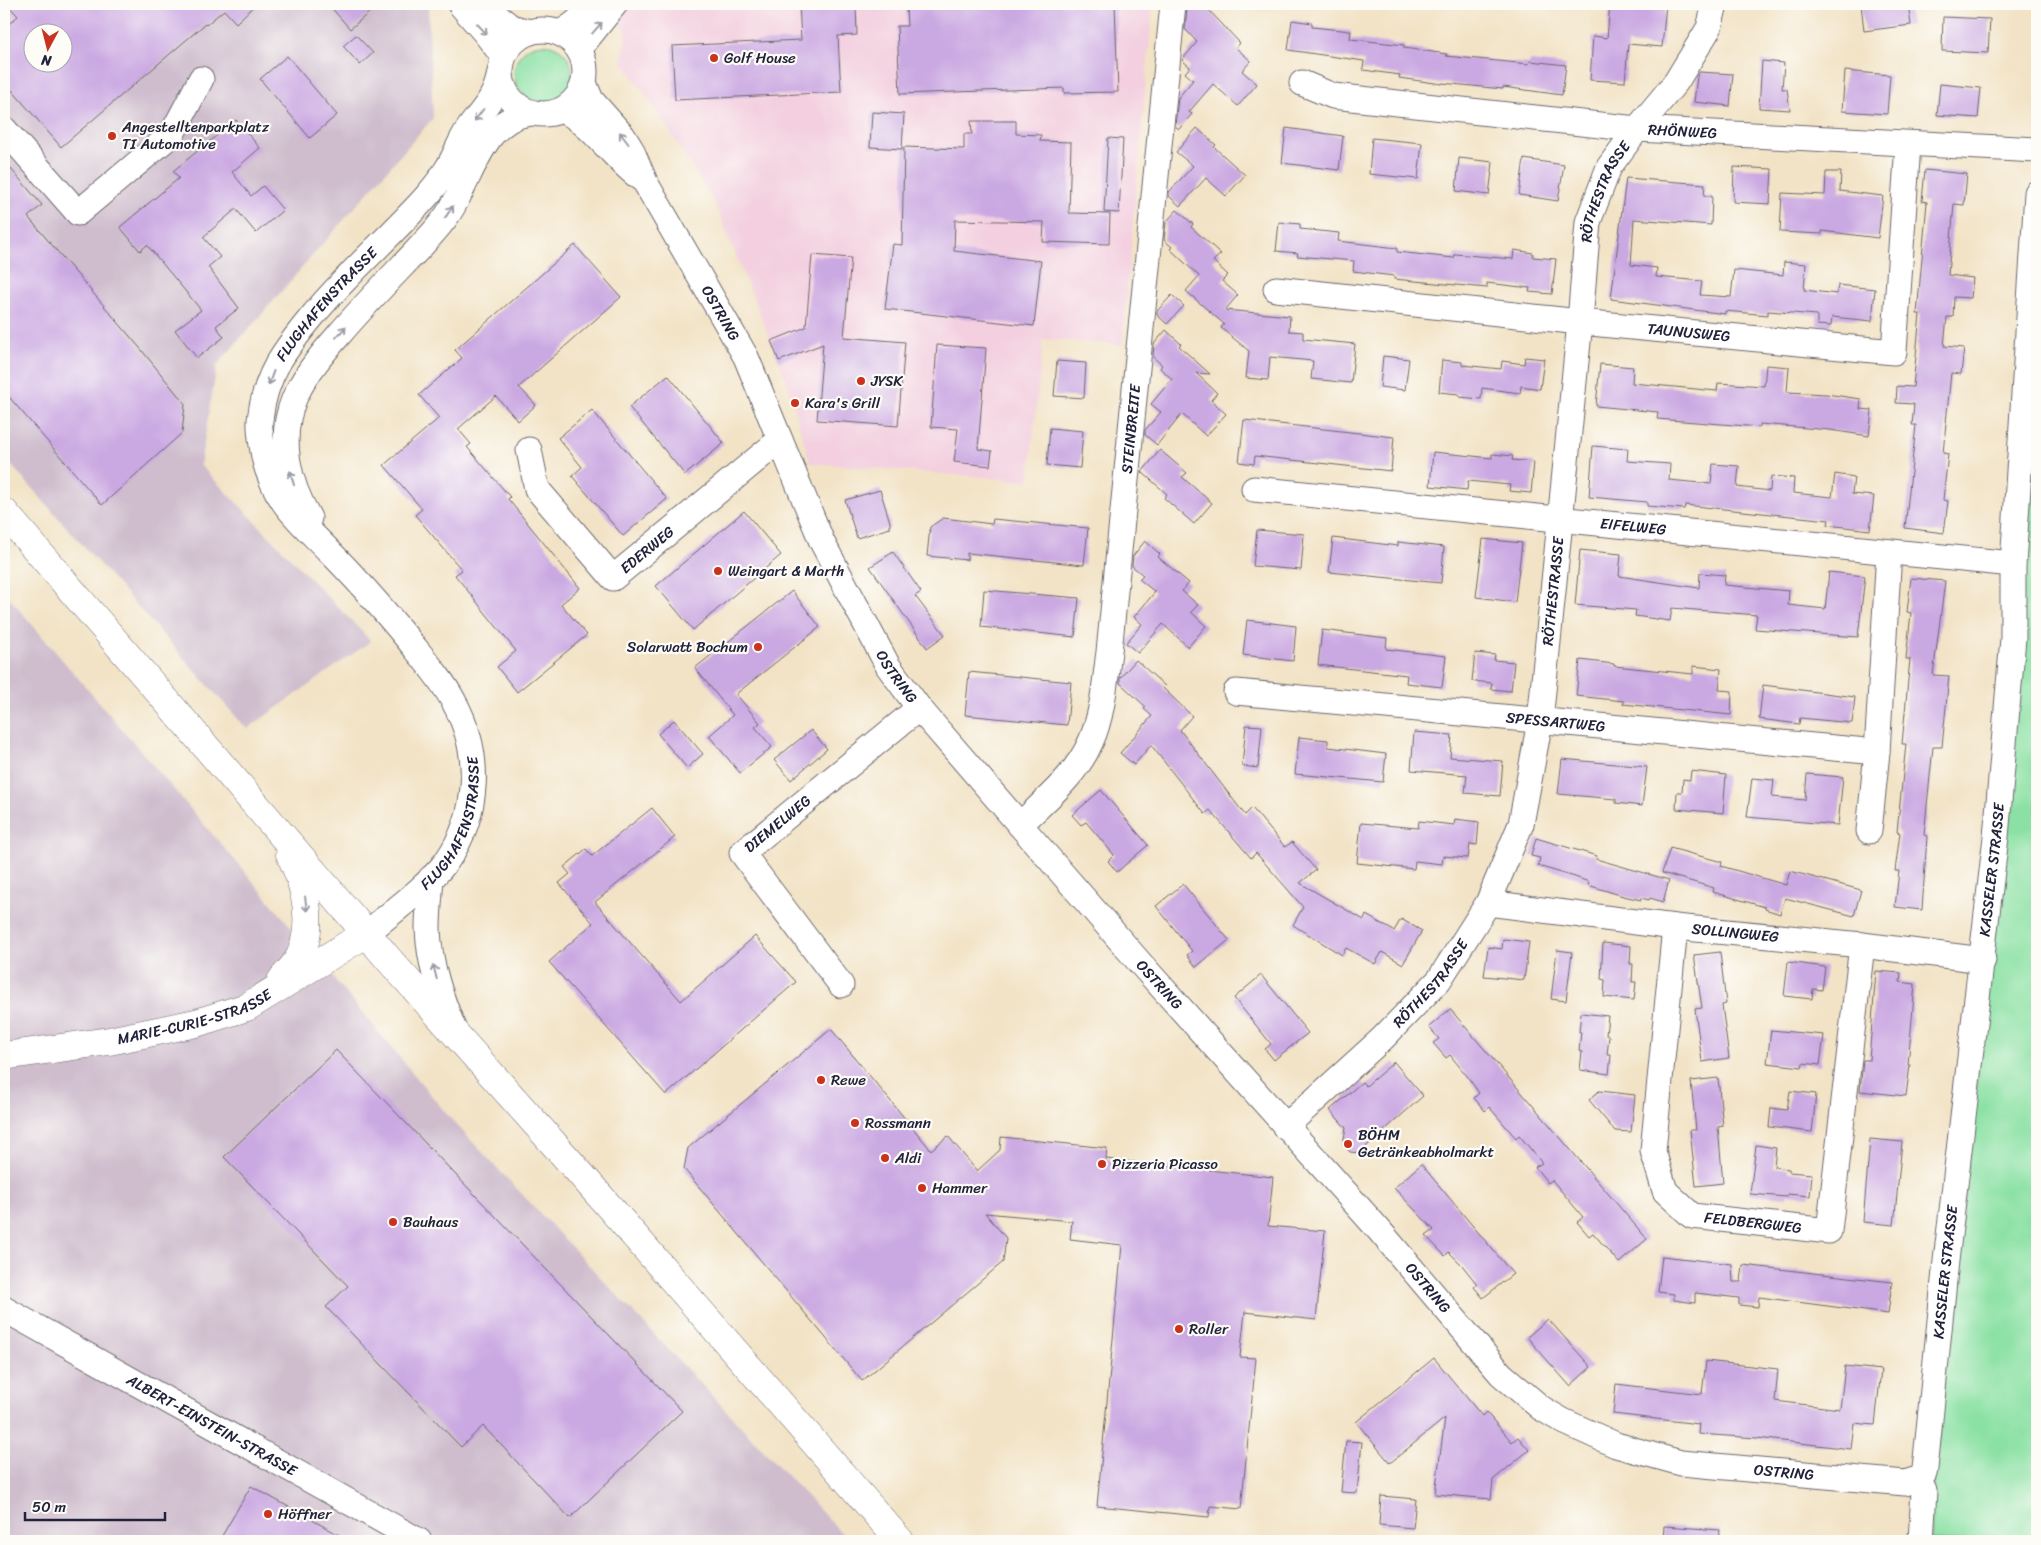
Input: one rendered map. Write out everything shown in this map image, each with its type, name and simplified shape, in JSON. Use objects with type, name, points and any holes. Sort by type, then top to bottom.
[{"type":"main road","points":[[4,512],[367,933],[579,1172],[900,1541]]},
{"type":"main road","points":[[274,991],[300,957],[306,935],[308,916],[302,885],[275,826]]},
{"type":"main road","name":"MARIE-CURIE-STRASSE","points":[[4,1056],[110,1041],[196,1023],[246,1007],[367,933]]},
{"type":"street","points":[[460,4],[486,34],[502,64]]},
{"type":"street","points":[[481,4],[511,27],[530,32]]},
{"type":"street","points":[[559,33],[579,20],[595,4]]},
{"type":"street","points":[[580,52],[583,44],[615,4]]},
{"type":"street","name":"STEINBREITE","points":[[1020,825],[1071,774],[1091,743],[1101,702],[1109,652],[1173,4]]},
{"type":"street","name":"RÖTHESTRASSE","points":[[1284,1127],[1383,1038],[1439,980],[1488,903],[1521,824],[1540,721],[1580,322],[1588,222],[1609,167],[1637,129],[1676,82],[1708,28],[1715,4]]},
{"type":"street","points":[[550,30],[559,33],[571,41],[580,52],[585,67],[584,83],[574,101],[563,110],[541,115],[530,113],[508,97],[502,85],[502,64],[510,46],[519,37],[530,32],[550,30]]},
{"type":"street","name":"FLUGHAFENSTRASSE","points":[[367,933],[432,878],[445,862],[459,839],[474,792],[473,759],[466,731],[454,702],[424,659],[394,622],[330,552],[296,520],[283,503],[267,468],[262,449],[260,422],[264,397],[272,373],[291,342],[340,284],[408,216],[446,171],[465,133],[493,99],[498,88],[502,64]]},
{"type":"street","points":[[4,128],[78,213],[172,134],[201,79]]},
{"type":"street","name":"OSTRING","points":[[584,83],[591,100],[623,136],[631,149],[645,182],[746,357],[822,542],[888,666],[919,708],[1020,825],[1284,1127],[1379,1230],[1501,1374],[1541,1408],[1563,1421],[1616,1445],[1681,1463],[1905,1482],[1918,1479]]},
{"type":"street","name":"RHÖNWEG","points":[[1302,83],[1333,96],[1637,129],[2037,150]]},
{"type":"street","name":"OSTRING","points":[[563,110],[585,124],[614,157],[645,182]]},
{"type":"street","name":"FLUGHAFENSTRASSE","points":[[330,552],[308,516],[291,479],[286,446],[289,418],[294,400],[322,354],[358,312],[426,241],[448,215],[460,196],[491,134],[507,119],[517,114],[530,113]]},
{"type":"street","name":"TAUNUSWEG","points":[[1276,289],[1580,322],[1894,352],[1908,144]]},
{"type":"street","name":"KASSELER STRASSE","points":[[1918,1479],[1924,1474],[1925,1469],[1946,1261],[1996,837],[2013,638],[2013,564],[2037,193]]},
{"type":"street","name":"EDERWEG","points":[[530,450],[537,489],[613,578],[780,440]]},
{"type":"street","name":"EIFELWEG","points":[[1254,489],[2013,564]]},
{"type":"street","points":[[1869,832],[1877,752],[1889,552]]},
{"type":"street","name":"SPESSARTWEG","points":[[1236,692],[1877,752]]},
{"type":"street","name":"DIEMELWEG","points":[[841,985],[742,853],[919,708]]},
{"type":"street","points":[[432,878],[429,940],[438,987],[456,1035]]},
{"type":"street","name":"SOLLINGWEG","points":[[1488,903],[1675,927],[1862,945],[1982,960]]},
{"type":"street","name":"FELDBERGWEG","points":[[1675,927],[1653,1151],[1666,1191],[1692,1216],[1829,1231],[1862,945]]},
{"type":"street","name":"ALBERT-EINSTEIN-STRASSE","points":[[4,1309],[419,1541]]},
{"type":"street","points":[[1918,1479],[1924,1492],[1921,1541]]},
{"type":"shaded area","points":[[4,4],[428,5],[433,118],[217,365],[200,465],[371,641],[247,729],[4,457]]},
{"type":"shaded area","points":[[610,4],[1153,4],[1122,345],[1043,339],[1029,481],[810,463],[786,379],[715,204],[650,101],[622,61],[626,31]]},
{"type":"shaded area","points":[[4,592],[257,886],[451,1119],[849,1541],[4,1541]]},
{"type":"green space","points":[[537,44],[549,44],[564,52],[572,67],[572,79],[564,94],[549,102],[537,102],[522,94],[514,79],[514,67],[522,52]]},
{"type":"green space","points":[[2037,367],[2037,1541],[1931,1541],[1933,1488],[2007,797]]},
{"type":"building","points":[[7,4],[256,4],[236,23],[224,10],[205,24],[61,147],[4,81],[4,28],[18,16]]},
{"type":"building","points":[[328,4],[379,4],[350,29]]},
{"type":"building","points":[[799,4],[856,4],[857,35],[838,36],[841,92],[675,100],[672,46],[801,40]]},
{"type":"building","points":[[955,4],[1115,4],[1118,92],[1064,93],[1064,88],[900,94],[897,26],[907,26],[906,8],[955,6]]},
{"type":"building","points":[[1192,4],[1203,4],[1240,43],[1236,48],[1251,61],[1242,71],[1257,84],[1238,106],[1213,84],[1189,112],[1192,114],[1179,129],[1175,126],[1178,98],[1193,80],[1185,73],[1190,67],[1182,60],[1197,42],[1185,29],[1187,9]]},
{"type":"building","points":[[1610,4],[1666,4],[1662,47],[1628,44],[1625,82],[1590,80],[1593,36],[1607,38]]},
{"type":"building","points":[[1861,4],[1908,4],[1911,25],[1864,31]]},
{"type":"building","points":[[1943,17],[1990,19],[1988,53],[1942,51]]},
{"type":"building","points":[[1292,20],[1312,23],[1312,27],[1351,31],[1350,39],[1404,45],[1404,48],[1447,54],[1446,56],[1529,64],[1530,61],[1566,65],[1562,95],[1503,87],[1503,89],[1442,84],[1399,78],[1400,75],[1363,70],[1364,61],[1288,50]]},
{"type":"building","points":[[356,35],[373,53],[360,65],[343,46]]},
{"type":"building","points":[[287,56],[337,115],[310,138],[260,79]]},
{"type":"building","points":[[1762,61],[1784,63],[1782,89],[1787,89],[1790,110],[1759,108]]},
{"type":"building","points":[[1845,71],[1890,75],[1887,114],[1842,111]]},
{"type":"building","points":[[1699,72],[1733,74],[1730,106],[1694,102]]},
{"type":"building","points":[[1940,84],[1981,88],[1978,118],[1937,115]]},
{"type":"building","points":[[872,112],[904,114],[902,149],[870,147]]},
{"type":"building","points":[[236,120],[260,148],[232,172],[251,196],[263,186],[283,210],[256,233],[236,209],[203,237],[220,257],[208,267],[239,308],[216,326],[224,337],[197,358],[175,330],[201,310],[147,245],[140,251],[120,227],[179,178],[173,171]]},
{"type":"building","points":[[971,121],[1016,121],[1016,134],[1041,135],[1040,141],[1071,142],[1069,213],[1110,214],[1109,244],[1043,242],[1044,222],[955,220],[954,251],[1041,261],[1034,326],[885,309],[893,244],[902,245],[904,147],[964,149],[964,134],[972,134]]},
{"type":"building","points":[[1197,128],[1216,145],[1214,147],[1245,175],[1226,196],[1206,178],[1180,206],[1169,196],[1169,192],[1193,166],[1176,152]]},
{"type":"building","points":[[1286,128],[1343,136],[1339,170],[1282,163]]},
{"type":"building","points":[[1108,138],[1123,139],[1119,213],[1104,212]]},
{"type":"building","points":[[1372,138],[1422,143],[1418,179],[1369,174]]},
{"type":"building","points":[[1459,158],[1493,162],[1489,195],[1456,191]]},
{"type":"building","points":[[1524,159],[1564,165],[1558,201],[1519,195]]},
{"type":"building","points":[[4,161],[42,205],[28,217],[140,348],[185,404],[182,433],[102,505],[4,391]]},
{"type":"building","points":[[1734,167],[1772,169],[1770,204],[1733,202]]},
{"type":"building","points":[[1925,170],[1967,174],[1964,205],[1954,204],[1948,275],[1973,278],[1971,298],[1954,297],[1953,317],[1947,317],[1944,346],[1964,348],[1961,374],[1951,373],[1943,453],[1948,454],[1943,500],[1948,501],[1944,533],[1905,528],[1916,425],[1912,425],[1914,404],[1896,403],[1897,386],[1913,387],[1920,314],[1917,314],[1927,202],[1922,201]]},
{"type":"building","points":[[1826,172],[1841,172],[1840,191],[1883,196],[1878,238],[1822,231],[1822,234],[1780,232],[1782,193],[1825,195]]},
{"type":"building","points":[[1626,178],[1705,184],[1704,196],[1712,196],[1711,225],[1634,219],[1631,265],[1657,268],[1656,277],[1702,281],[1700,295],[1731,297],[1734,270],[1783,275],[1784,262],[1806,264],[1804,290],[1837,294],[1838,285],[1875,289],[1872,321],[1832,317],[1831,326],[1817,325],[1817,315],[1768,311],[1768,315],[1725,311],[1725,314],[1611,299]]},
{"type":"building","points":[[1177,210],[1193,224],[1191,227],[1221,254],[1213,261],[1228,275],[1222,281],[1238,295],[1225,310],[1290,316],[1289,331],[1303,332],[1303,339],[1355,344],[1351,383],[1311,379],[1313,361],[1270,357],[1268,380],[1246,378],[1249,351],[1221,328],[1224,324],[1186,291],[1199,276],[1170,249],[1172,247],[1164,240],[1166,222]]},
{"type":"building","points":[[1279,222],[1300,224],[1300,229],[1339,233],[1338,241],[1397,248],[1397,252],[1454,258],[1455,254],[1513,259],[1514,250],[1533,253],[1533,257],[1556,259],[1552,294],[1529,292],[1530,288],[1487,283],[1487,288],[1394,279],[1394,276],[1353,271],[1354,261],[1297,256],[1298,253],[1276,251]]},
{"type":"building","points":[[575,245],[621,297],[519,387],[536,405],[518,421],[496,396],[458,429],[471,444],[467,447],[510,497],[508,499],[580,588],[561,604],[587,635],[517,692],[497,667],[516,651],[455,575],[462,570],[415,515],[422,509],[384,465],[439,418],[419,395],[462,358],[455,350]]},
{"type":"building","name":"JYSK","points":[[812,255],[851,258],[844,337],[905,342],[898,426],[817,420],[823,344],[779,361],[771,341],[806,327]]},
{"type":"building","points":[[1172,295],[1184,306],[1167,324],[1157,315],[1157,311]]},
{"type":"building","points":[[1166,330],[1181,344],[1179,346],[1210,374],[1196,373],[1217,393],[1211,400],[1226,414],[1206,436],[1182,414],[1157,445],[1145,435],[1145,430],[1161,412],[1151,404],[1172,379],[1160,368],[1162,365],[1153,357],[1154,344]]},
{"type":"building","points":[[937,345],[986,348],[978,449],[992,451],[990,466],[954,462],[958,429],[931,427]]},
{"type":"building","points":[[1383,356],[1409,359],[1405,390],[1380,387]]},
{"type":"building","points":[[1525,357],[1544,359],[1540,389],[1521,386],[1520,393],[1482,388],[1481,399],[1459,397],[1459,394],[1439,392],[1442,360],[1462,362],[1462,365],[1501,369],[1502,361],[1524,364]]},
{"type":"building","points":[[1057,361],[1086,363],[1084,398],[1054,396]]},
{"type":"building","points":[[1600,364],[1633,367],[1632,383],[1717,391],[1718,383],[1764,386],[1766,365],[1789,367],[1787,392],[1826,394],[1861,399],[1860,409],[1872,410],[1869,436],[1830,430],[1760,424],[1760,427],[1657,419],[1658,412],[1596,406]]},
{"type":"building","points":[[668,375],[724,443],[685,475],[629,407]]},
{"type":"building","points":[[592,410],[667,499],[623,536],[572,476],[582,467],[558,438]]},
{"type":"building","points":[[1244,420],[1394,437],[1391,471],[1255,456],[1254,464],[1239,462]]},
{"type":"building","points":[[1050,428],[1083,431],[1080,468],[1047,465]]},
{"type":"building","points":[[1593,446],[1628,449],[1627,461],[1670,464],[1669,480],[1711,484],[1713,464],[1739,466],[1737,487],[1770,491],[1771,476],[1794,478],[1793,493],[1832,497],[1835,474],[1854,477],[1852,494],[1874,496],[1870,530],[1828,525],[1829,520],[1685,505],[1684,509],[1647,506],[1647,502],[1589,497]]},
{"type":"building","points":[[1160,450],[1187,473],[1182,477],[1212,503],[1194,524],[1164,498],[1167,494],[1142,472]]},
{"type":"building","points":[[1433,452],[1492,458],[1492,454],[1513,456],[1512,460],[1534,462],[1531,493],[1509,491],[1510,485],[1468,481],[1467,490],[1430,486]]},
{"type":"building","points":[[880,490],[890,522],[890,528],[857,538],[845,500]]},
{"type":"building","name":"Weingart & Marth","points":[[744,511],[781,555],[693,630],[656,586]]},
{"type":"building","points":[[943,518],[992,524],[993,519],[1088,528],[1084,565],[967,553],[967,560],[927,556],[930,527]]},
{"type":"building","points":[[1257,530],[1304,534],[1301,570],[1253,566]]},
{"type":"building","points":[[1333,538],[1398,546],[1398,542],[1444,547],[1441,583],[1329,572]]},
{"type":"building","points":[[1483,539],[1522,543],[1515,602],[1476,597]]},
{"type":"building","points":[[1145,541],[1160,554],[1158,557],[1189,583],[1182,591],[1198,605],[1191,612],[1206,626],[1188,647],[1163,624],[1138,653],[1126,643],[1142,624],[1134,617],[1155,592],[1139,579],[1143,575],[1132,566],[1133,556]]},
{"type":"building","points":[[1580,550],[1621,554],[1619,576],[1699,588],[1700,573],[1725,575],[1724,585],[1789,591],[1788,605],[1825,609],[1829,572],[1865,576],[1858,637],[1755,629],[1757,615],[1672,608],[1670,621],[1635,616],[1636,610],[1575,605]]},
{"type":"building","points":[[893,552],[921,592],[915,596],[945,635],[927,648],[870,567]]},
{"type":"building","points":[[1911,578],[1945,581],[1933,675],[1949,676],[1942,747],[1933,747],[1924,835],[1927,836],[1922,910],[1895,907],[1899,871],[1895,871],[1900,833],[1897,832],[1906,744],[1902,744],[1910,659],[1906,659],[1911,613],[1907,612]]},
{"type":"building","points":[[984,590],[1079,598],[1075,637],[981,627]]},
{"type":"building","name":"Solarwatt Bochum","points":[[792,591],[820,627],[736,694],[760,723],[755,727],[772,747],[740,773],[709,736],[733,715],[695,668]]},
{"type":"building","points":[[1247,620],[1296,626],[1293,661],[1243,655]]},
{"type":"building","points":[[1322,630],[1387,638],[1386,649],[1446,656],[1442,687],[1406,683],[1407,675],[1318,665]]},
{"type":"building","points":[[1475,653],[1495,655],[1494,660],[1514,662],[1511,691],[1491,689],[1492,683],[1472,681]]},
{"type":"building","points":[[1136,660],[1165,686],[1163,688],[1192,716],[1180,730],[1245,815],[1252,808],[1285,847],[1292,842],[1316,870],[1300,883],[1364,920],[1366,915],[1394,931],[1401,919],[1422,931],[1403,964],[1382,952],[1375,964],[1346,948],[1342,955],[1293,925],[1303,907],[1256,853],[1251,858],[1210,810],[1205,814],[1151,745],[1134,765],[1120,753],[1152,716],[1144,709],[1146,707],[1120,683],[1120,678]]},
{"type":"building","points":[[1580,660],[1614,664],[1614,666],[1693,674],[1693,666],[1721,669],[1719,690],[1732,691],[1731,715],[1623,704],[1624,701],[1576,696]]},
{"type":"building","points":[[969,672],[1071,682],[1067,725],[965,715]]},
{"type":"building","points":[[1763,685],[1855,697],[1852,723],[1800,718],[1799,724],[1759,719]]},
{"type":"building","points":[[674,720],[703,754],[687,768],[658,734]]},
{"type":"building","points":[[1246,725],[1262,726],[1258,768],[1242,766]]},
{"type":"building","points":[[811,730],[827,749],[791,780],[774,760]]},
{"type":"building","points":[[1414,732],[1452,735],[1450,757],[1503,761],[1500,796],[1465,793],[1467,775],[1411,770]]},
{"type":"building","points":[[1299,737],[1328,740],[1328,747],[1386,754],[1383,782],[1295,774]]},
{"type":"building","points":[[1562,759],[1647,767],[1642,806],[1616,803],[1616,799],[1558,794]]},
{"type":"building","points":[[1691,771],[1726,775],[1723,813],[1676,809],[1677,792],[1682,792],[1683,779],[1690,780]]},
{"type":"building","points":[[1807,774],[1843,777],[1838,825],[1747,817],[1752,778],[1774,780],[1772,797],[1805,800]]},
{"type":"building","points":[[1101,790],[1148,845],[1117,872],[1108,861],[1114,855],[1086,822],[1081,825],[1072,815]]},
{"type":"building","points":[[652,808],[675,837],[595,902],[681,1001],[755,936],[796,982],[666,1095],[549,962],[593,923],[559,883],[570,874],[564,867],[586,849],[592,856]]},
{"type":"building","points":[[1455,819],[1479,822],[1477,845],[1470,844],[1468,858],[1443,856],[1442,864],[1415,861],[1414,869],[1357,863],[1361,823],[1418,828],[1419,821],[1454,825]]},
{"type":"building","points":[[1536,838],[1597,856],[1596,859],[1669,880],[1663,902],[1650,898],[1649,900],[1641,898],[1641,900],[1623,896],[1588,885],[1589,882],[1575,877],[1538,866],[1540,858],[1531,856]]},
{"type":"building","points":[[1670,848],[1722,862],[1721,866],[1786,885],[1790,871],[1861,890],[1854,916],[1785,898],[1780,914],[1765,909],[1765,907],[1713,892],[1714,888],[1662,873]]},
{"type":"building","points":[[1183,884],[1229,940],[1196,967],[1187,955],[1192,951],[1156,906]]},
{"type":"building","points":[[1503,939],[1529,942],[1524,980],[1484,976],[1488,947],[1502,949]]},
{"type":"building","points":[[1603,943],[1631,946],[1632,982],[1636,982],[1634,1000],[1604,997],[1605,980],[1601,979]]},
{"type":"building","points":[[1557,950],[1572,952],[1566,1001],[1551,999]]},
{"type":"building","points":[[1720,952],[1726,1004],[1722,1005],[1729,1058],[1702,1062],[1695,1009],[1702,1008],[1694,955]]},
{"type":"building","points":[[1788,962],[1825,967],[1822,990],[1813,989],[1812,999],[1784,996]]},
{"type":"building","points":[[1876,971],[1901,973],[1900,982],[1915,984],[1908,1065],[1910,1065],[1906,1096],[1860,1091],[1863,1060],[1869,1060]]},
{"type":"building","points":[[1261,975],[1308,1033],[1274,1060],[1265,1049],[1271,1044],[1234,998]]},
{"type":"building","points":[[1450,1009],[1647,1239],[1619,1263],[1593,1233],[1589,1236],[1577,1222],[1583,1217],[1552,1180],[1548,1183],[1535,1167],[1542,1163],[1519,1135],[1516,1138],[1489,1107],[1485,1111],[1474,1098],[1479,1093],[1467,1076],[1450,1055],[1446,1058],[1433,1043],[1439,1039],[1429,1027]]},
{"type":"building","points":[[1581,1013],[1608,1016],[1606,1035],[1609,1036],[1607,1055],[1611,1055],[1609,1074],[1580,1070],[1582,1052],[1579,1051]]},
{"type":"building","points":[[831,1029],[931,1150],[948,1136],[977,1171],[1000,1150],[1001,1137],[1107,1148],[1106,1159],[1273,1177],[1268,1226],[1325,1231],[1316,1320],[1245,1312],[1240,1357],[1256,1358],[1241,1509],[1210,1506],[1209,1517],[1097,1506],[1122,1245],[1070,1239],[1072,1221],[985,1213],[1006,1238],[1003,1262],[862,1381],[684,1169],[688,1148]]},
{"type":"building","points":[[1771,1030],[1824,1035],[1820,1065],[1803,1063],[1802,1067],[1767,1063]]},
{"type":"building","name":"Bauhaus","points":[[336,1050],[682,1411],[570,1518],[483,1426],[461,1447],[326,1307],[348,1286],[224,1157]]},
{"type":"building","points":[[1394,1062],[1423,1096],[1359,1153],[1350,1152],[1343,1144],[1346,1128],[1330,1110],[1362,1082],[1366,1086]]},
{"type":"building","points":[[1718,1078],[1723,1126],[1718,1127],[1723,1183],[1696,1186],[1690,1130],[1696,1130],[1691,1081]]},
{"type":"building","points":[[1599,1091],[1635,1095],[1631,1132],[1615,1131],[1589,1100]]},
{"type":"building","points":[[1790,1091],[1816,1094],[1812,1132],[1769,1127],[1771,1108],[1787,1110]]},
{"type":"building","points":[[1870,1139],[1902,1142],[1894,1225],[1863,1222]]},
{"type":"building","points":[[1756,1145],[1776,1148],[1774,1167],[1789,1169],[1789,1172],[1812,1174],[1810,1196],[1787,1194],[1787,1197],[1750,1194]]},
{"type":"building","points":[[1421,1164],[1513,1274],[1483,1298],[1474,1287],[1477,1284],[1461,1264],[1449,1252],[1445,1256],[1426,1236],[1434,1230],[1394,1188]]},
{"type":"building","points":[[1662,1256],[1732,1264],[1733,1282],[1741,1282],[1743,1265],[1892,1282],[1888,1314],[1759,1297],[1758,1307],[1739,1305],[1739,1298],[1695,1293],[1695,1303],[1674,1300],[1674,1294],[1658,1292]]},
{"type":"building","points":[[1548,1319],[1591,1367],[1570,1386],[1527,1337]]},
{"type":"building","points":[[1434,1358],[1482,1416],[1486,1412],[1512,1442],[1518,1437],[1529,1450],[1493,1480],[1491,1499],[1435,1494],[1445,1418],[1390,1463],[1356,1422]]},
{"type":"building","points":[[1706,1361],[1778,1369],[1775,1401],[1840,1409],[1845,1366],[1881,1370],[1875,1425],[1854,1423],[1851,1449],[1757,1438],[1698,1434],[1699,1424],[1613,1414],[1616,1384],[1702,1394]]},
{"type":"building","points":[[1346,1441],[1362,1442],[1357,1493],[1341,1492]]},
{"type":"building","name":"Höffner","points":[[251,1486],[350,1541],[219,1541]]},
{"type":"building","points":[[1381,1496],[1416,1499],[1413,1528],[1379,1525]]},
{"type":"building","points":[[1664,1526],[1720,1530],[1719,1541],[1663,1541]]},
{"type":"place","name":"Golf House","points":[[714,58]]},
{"type":"place","name":"Angestelltenparkplatz TI Automotive","points":[[112,136]]},
{"type":"place","name":"JYSK","points":[[861,381]]},
{"type":"place","name":"Kara's Grill","points":[[795,403]]},
{"type":"place","name":"Weingart & Marth","points":[[718,571]]},
{"type":"place","name":"Solarwatt Bochum","points":[[758,647]]},
{"type":"place","name":"Rewe","points":[[821,1080]]},
{"type":"place","name":"Rossmann","points":[[855,1123]]},
{"type":"place","name":"BÖHM Getränkeabholmarkt","points":[[1348,1144]]},
{"type":"place","name":"Aldi","points":[[885,1158]]},
{"type":"place","name":"Pizzeria Picasso","points":[[1102,1164]]},
{"type":"place","name":"Hammer","points":[[922,1188]]},
{"type":"place","name":"Bauhaus","points":[[393,1222]]},
{"type":"place","name":"Roller","points":[[1179,1329]]},
{"type":"place","name":"Höffner","points":[[268,1514]]}]
